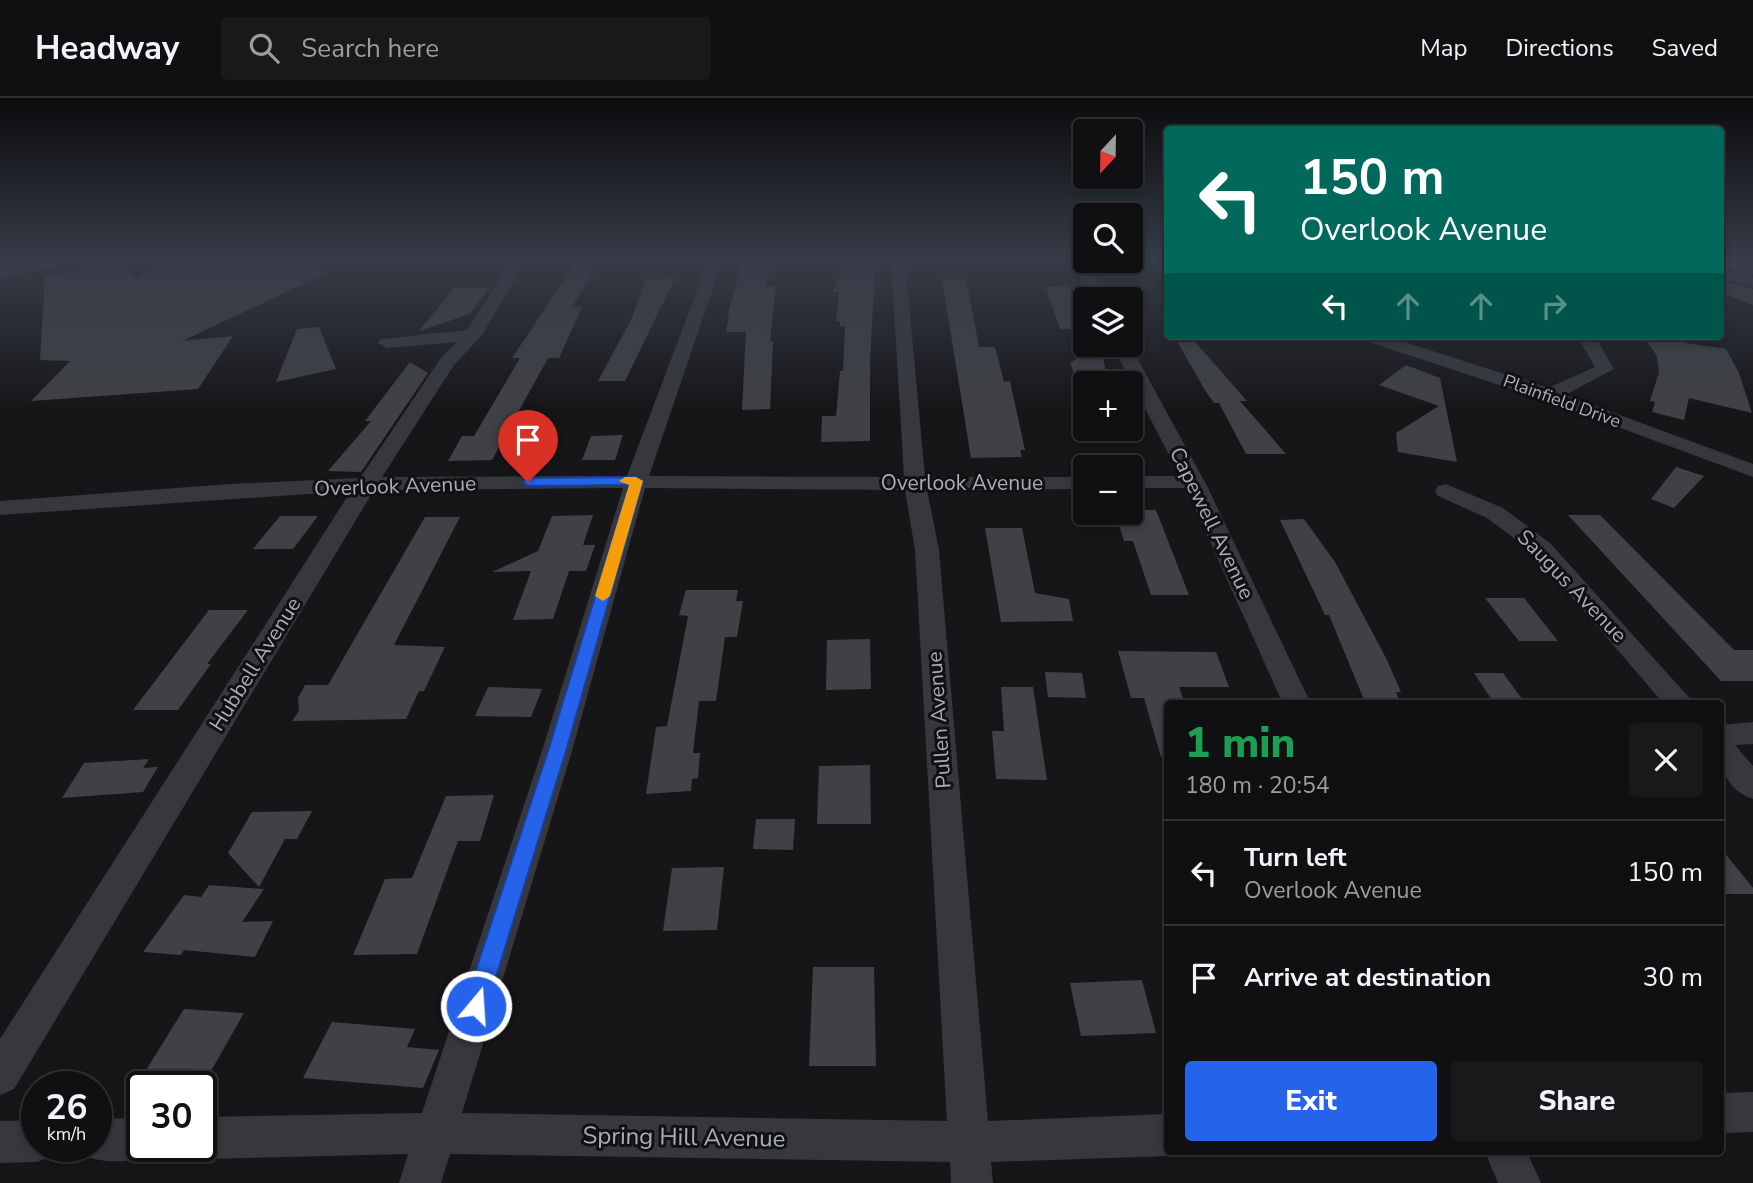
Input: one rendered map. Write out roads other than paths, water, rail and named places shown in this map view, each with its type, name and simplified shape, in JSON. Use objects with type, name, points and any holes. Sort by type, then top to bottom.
[{"type":"street","name":"Hubbell Avenue","points":[[0,1076],[366,485],[447,362],[473,335],[489,310]]},
{"type":"street","points":[[420,1183],[557,751],[636,481],[698,310]]},
{"type":"street","name":"Pullen Avenue","points":[[902,310],[915,484],[926,550],[972,1183]]},
{"type":"street","points":[[387,343],[473,335]]},
{"type":"street","name":"Plainfield Drive","points":[[1380,340],[1549,395],[1753,471]]},
{"type":"street","points":[[1549,395],[1605,369],[1588,340]]},
{"type":"street","name":"Capewell Avenue","points":[[1127,357],[1194,482],[1295,700]]},
{"type":"street","name":"Overlook Avenue","points":[[0,508],[366,485],[636,481],[1073,483]]},
{"type":"street","points":[[1143,482],[1194,482]]},
{"type":"street","name":"Saugus Avenue","points":[[1446,491],[1494,513],[1542,548],[1677,700]]},
{"type":"street","points":[[1724,736],[1753,733]]},
{"type":"street","points":[[1724,753],[1753,787]]},
{"type":"street","points":[[1724,1113],[1753,1112]]},
{"type":"street","name":"Spring Hill Avenue","points":[[217,1138],[435,1133],[968,1142],[1164,1135]]},
{"type":"street","points":[[0,1142],[21,1141]]},
{"type":"street","points":[[1507,1155],[1520,1183]]}]
